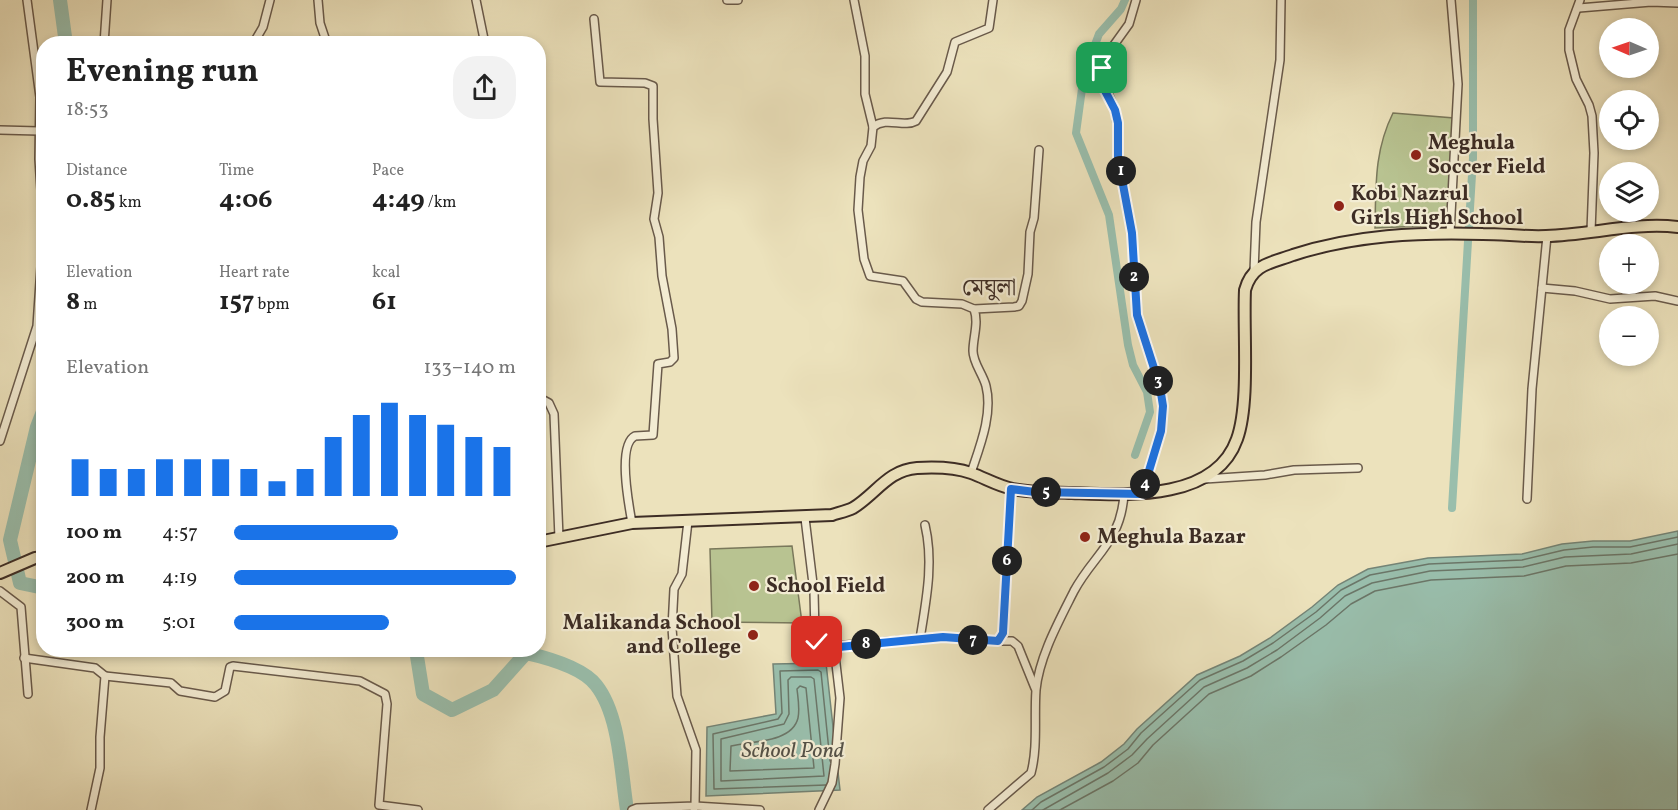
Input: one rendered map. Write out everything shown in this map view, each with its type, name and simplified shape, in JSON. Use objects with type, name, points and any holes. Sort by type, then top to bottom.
[{"type":"main road","points":[[546,540],[632,523],[805,518],[832,515],[852,508],[887,478],[899,471],[933,468],[957,468],[1011,489],[1035,492],[1142,494],[1183,486],[1199,479],[1224,462],[1237,439],[1244,385],[1245,290],[1248,278],[1254,271],[1312,249],[1362,238],[1453,233],[1546,236],[1653,225],[1678,227]]},
{"type":"main road","points":[[0,573],[36,559]]},
{"type":"street","points":[[27,0],[36,36]]},
{"type":"street","points":[[105,36],[107,0]]},
{"type":"street","points":[[258,36],[263,27],[270,0]]},
{"type":"street","points":[[316,0],[324,36]]},
{"type":"street","points":[[476,0],[483,36]]},
{"type":"street","points":[[727,0],[738,0]]},
{"type":"street","points":[[854,0],[865,56],[865,94],[873,127],[871,146],[863,161],[860,177],[858,210],[864,259],[870,276],[903,281],[916,300],[922,302],[962,304],[974,309],[1018,306],[1022,301],[1028,274],[1030,232],[1035,218],[1040,150]]},
{"type":"street","points":[[873,127],[889,121],[909,123],[916,121],[947,72],[955,42],[989,28],[993,0]]},
{"type":"street","points":[[1136,0],[1129,24],[1106,56],[1102,80],[1118,123],[1118,158],[1132,233],[1137,315],[1160,387],[1163,406],[1161,431],[1142,494]]},
{"type":"street","points":[[1254,271],[1257,211],[1280,60],[1281,0]]},
{"type":"street","points":[[1451,0],[1456,32],[1458,84],[1453,233]]},
{"type":"street","points":[[1591,231],[1594,153],[1592,116],[1576,79],[1569,50],[1569,30],[1580,4],[1678,3]]},
{"type":"street","points":[[594,19],[600,82],[645,83],[653,86],[652,119],[658,193],[654,219],[672,329],[674,358],[670,362],[658,364],[653,435],[635,436],[629,442],[625,478],[632,523]]},
{"type":"street","points":[[0,130],[36,131]]},
{"type":"street","points":[[1527,499],[1532,389],[1546,236]]},
{"type":"street","points":[[1542,288],[1575,291],[1610,299],[1655,296],[1678,301]]},
{"type":"street","points":[[971,473],[987,415],[986,388],[973,352],[976,320],[974,309]]},
{"type":"street","points":[[0,441],[36,329]]},
{"type":"street","points":[[546,402],[554,414],[559,538]]},
{"type":"street","points":[[1199,479],[1265,475],[1294,470],[1358,468]]},
{"type":"street","points":[[998,641],[1003,633],[1011,489]]},
{"type":"street","points":[[988,810],[1031,773],[1036,691],[1047,648],[1075,590],[1112,539],[1122,514],[1124,494]]},
{"type":"street","points":[[805,518],[814,592],[815,634],[817,642],[822,647],[943,637],[1012,641],[1018,646],[1036,691]]},
{"type":"street","points":[[688,521],[682,574],[674,589],[672,628],[677,696],[696,750],[694,808]]},
{"type":"street","points":[[920,639],[930,565],[930,545],[926,525]]},
{"type":"street","points":[[0,591],[21,607],[28,694]]},
{"type":"street","points":[[819,810],[832,783],[835,764],[840,698],[834,647]]},
{"type":"street","points":[[24,658],[95,668],[105,676],[171,683],[180,691],[215,698],[225,691],[230,667],[233,666],[360,681],[384,694],[387,704],[379,805],[418,810]]},
{"type":"street","points":[[91,810],[100,768],[105,676]]},
{"type":"street","points":[[634,809],[760,810]]},
{"type":"shaded area","name":"Meghula Soccer Field","points":[[1393,113],[1454,118],[1447,225],[1375,228],[1379,155]]},
{"type":"shaded area","name":"School Field","points":[[792,546],[802,623],[712,622],[710,549]]},
{"type":"water","points":[[1678,531],[1678,810],[1022,810],[1037,797],[1101,762],[1124,744],[1137,729],[1197,675],[1240,656],[1270,638],[1338,585],[1368,569],[1428,558],[1522,554],[1562,544],[1630,541]]},
{"type":"water","name":"School Pond","points":[[826,663],[840,790],[706,796],[707,727],[776,714],[773,664]]},
{"type":"waterway","points":[[60,0],[65,36]]},
{"type":"waterway","points":[[1125,0],[1121,9],[1099,34],[1084,74],[1076,133],[1109,215],[1128,345],[1133,365],[1147,392],[1150,412],[1135,455]]},
{"type":"waterway","points":[[1452,508],[1473,158],[1473,0]]},
{"type":"waterway","points":[[36,431],[10,540],[20,583],[36,586]]},
{"type":"waterway","points":[[417,657],[423,694],[452,710],[493,690],[522,657]]},
{"type":"waterway","points":[[540,657],[564,664],[582,673],[596,685],[604,697],[615,728],[627,810]]},
{"type":"place","name":"Meghula Soccer Field","points":[[1416,155]]},
{"type":"place","name":"Kobi Nazrul Girls High School","points":[[1339,206]]},
{"type":"place","name":"Meghula Bazar","points":[[1085,537]]},
{"type":"place","name":"School Field","points":[[754,586]]},
{"type":"place","name":"Malikanda School and College","points":[[753,635]]},
{"type":"district","name":"মেঘুলা","points":[[989,289]]},
{"type":"route","points":[[817,642],[822,647],[839,647],[943,637],[998,641],[1003,633],[1011,489],[1035,492],[1142,494],[1161,431],[1163,406],[1156,372],[1137,315],[1132,233],[1118,158],[1118,123],[1115,110],[1104,89],[1102,68]]}]
